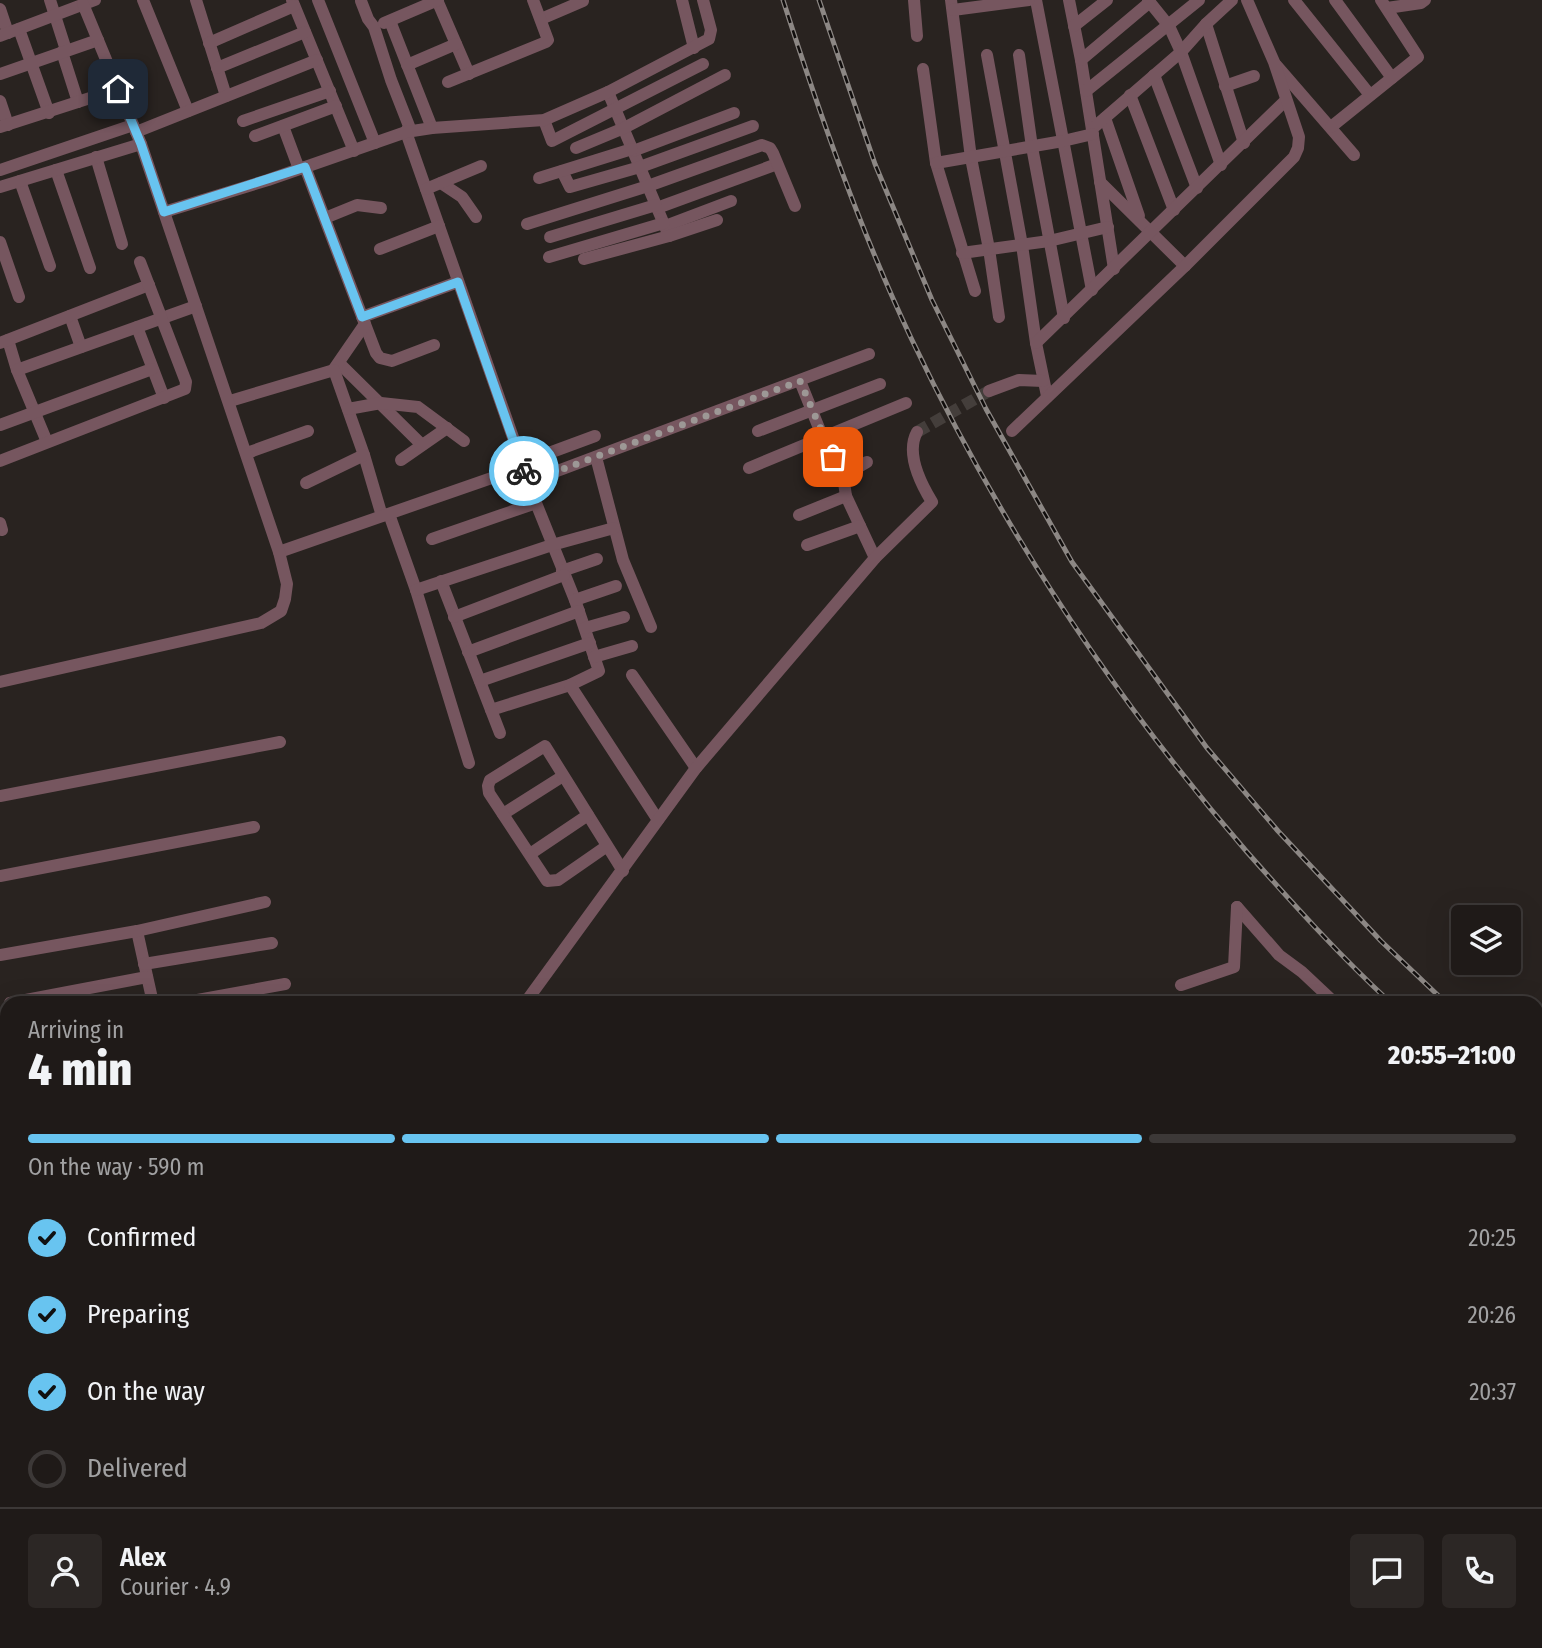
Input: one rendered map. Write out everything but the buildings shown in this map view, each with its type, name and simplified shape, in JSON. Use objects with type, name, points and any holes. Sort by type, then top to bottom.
[{"type":"street","points":[[50,0],[78,102]]},
{"type":"street","points":[[143,0],[188,111]]},
{"type":"street","points":[[196,0],[226,96]]},
{"type":"street","points":[[318,0],[375,143]]},
{"type":"street","points":[[362,0],[408,118],[410,126],[406,132]]},
{"type":"street","points":[[374,27],[438,0],[469,74]]},
{"type":"street","points":[[449,82],[546,42],[548,37],[533,0]]},
{"type":"street","points":[[682,0],[694,48]]},
{"type":"street","points":[[164,212],[406,132],[544,120],[608,92],[709,38],[711,35],[703,0]]},
{"type":"street","points":[[914,0],[917,36]]},
{"type":"street","points":[[999,317],[971,158],[952,5],[1029,0]]},
{"type":"street","points":[[1036,0],[1092,290]]},
{"type":"street","points":[[1069,0],[1114,269]]},
{"type":"street","points":[[1074,26],[1108,0]]},
{"type":"street","points":[[1086,91],[1199,0]]},
{"type":"street","points":[[936,163],[1063,141],[1092,131],[1181,52],[1232,0]]},
{"type":"street","points":[[1012,432],[1185,267],[1294,157],[1299,136],[1274,62],[1247,0]]},
{"type":"street","points":[[1294,0],[1370,95]]},
{"type":"street","points":[[1335,0],[1392,78]]},
{"type":"street","points":[[1384,4],[1420,3],[1425,0]]},
{"type":"street","points":[[0,682],[261,623],[281,611],[287,584],[230,401],[137,134],[98,40],[90,1],[9,33]]},
{"type":"street","points":[[541,19],[583,1]]},
{"type":"street","points":[[1081,60],[1149,1],[1169,26],[1181,52],[1221,165]]},
{"type":"street","points":[[209,43],[293,3],[354,150]]},
{"type":"street","points":[[1331,127],[1415,60],[1418,54],[1384,4]]},
{"type":"street","points":[[0,9],[9,33],[31,63],[48,113]]},
{"type":"street","points":[[390,21],[432,128]]},
{"type":"street","points":[[1206,24],[1244,143]]},
{"type":"street","points":[[217,68],[305,33]]},
{"type":"street","points":[[0,74],[98,40]]},
{"type":"street","points":[[407,65],[456,44]]},
{"type":"street","points":[[988,55],[1047,396]]},
{"type":"street","points":[[1019,55],[1032,147],[1064,317]]},
{"type":"street","points":[[0,187],[96,158],[137,134],[188,111],[317,60]]},
{"type":"street","points":[[1274,62],[1354,155]]},
{"type":"street","points":[[544,120],[552,141],[703,64]]},
{"type":"street","points":[[923,69],[936,163],[975,291]]},
{"type":"street","points":[[576,148],[624,128],[724,75]]},
{"type":"street","points":[[1154,75],[1197,188]]},
{"type":"street","points":[[1226,86],[1254,76]]},
{"type":"street","points":[[0,101],[4,126],[118,89]]},
{"type":"street","points":[[243,121],[330,91]]},
{"type":"street","points":[[608,92],[666,229]]},
{"type":"street","points":[[1130,95],[1174,211]]},
{"type":"street","points":[[1036,343],[1286,100]]},
{"type":"street","points":[[255,136],[336,106]]},
{"type":"street","points":[[539,177],[633,150],[734,113]]},
{"type":"street","points":[[1105,117],[1141,220]]},
{"type":"street","points":[[283,126],[324,218],[380,358],[386,361],[435,345]]},
{"type":"street","points":[[562,171],[569,187],[640,167],[753,126]]},
{"type":"street","points":[[406,132],[528,482],[577,605],[599,671],[570,685],[491,710]]},
{"type":"street","points":[[0,170],[137,134]]},
{"type":"street","points":[[527,224],[648,186],[762,145],[770,148],[795,206]]},
{"type":"street","points":[[96,158],[122,244]]},
{"type":"street","points":[[550,237],[656,206],[778,164]]},
{"type":"street","points":[[426,190],[481,166]]},
{"type":"street","points":[[56,170],[90,268]]},
{"type":"street","points":[[20,181],[50,266]]},
{"type":"street","points":[[1100,182],[1153,232],[1185,267]]},
{"type":"street","points":[[441,183],[462,197],[476,217]]},
{"type":"street","points":[[584,259],[666,229],[731,201]]},
{"type":"street","points":[[324,218],[357,205],[381,208]]},
{"type":"street","points":[[549,257],[636,230],[666,229],[717,220]]},
{"type":"street","points":[[380,249],[439,226]]},
{"type":"street","points":[[962,253],[1049,241],[1108,227]]},
{"type":"street","points":[[0,244],[6,278],[19,297]]},
{"type":"street","points":[[0,461],[185,389],[186,382],[140,262]]},
{"type":"street","points":[[230,401],[336,366],[363,321],[458,282]]},
{"type":"street","points":[[47,442],[4,341],[149,285]]},
{"type":"street","points":[[17,370],[196,306]]},
{"type":"street","points":[[69,316],[81,347]]},
{"type":"street","points":[[137,327],[164,398]]},
{"type":"street","points":[[528,482],[869,354]]},
{"type":"street","points":[[336,366],[381,403],[422,445]]},
{"type":"street","points":[[336,366],[364,455],[416,590],[469,763]]},
{"type":"street","points":[[0,425],[152,369]]},
{"type":"street","points":[[989,391],[1019,380],[1043,382]]},
{"type":"street","points":[[800,381],[823,438],[843,476],[846,496],[875,558]]},
{"type":"street","points":[[758,431],[880,384]]},
{"type":"street","points":[[348,409],[381,403],[418,407],[464,441]]},
{"type":"street","points":[[749,468],[906,403]]},
{"type":"street","points":[[401,460],[447,428]]},
{"type":"street","points":[[247,453],[308,430]]},
{"type":"street","points":[[529,996],[696,768],[875,558],[932,502],[917,473],[913,450],[917,432]]},
{"type":"street","points":[[279,552],[386,515],[595,436]]},
{"type":"street","points":[[306,483],[364,455]]},
{"type":"street","points":[[596,457],[614,528],[631,580],[651,626]]},
{"type":"street","points":[[843,476],[867,462]]},
{"type":"street","points":[[799,515],[846,496]]},
{"type":"street","points":[[432,539],[536,502]]},
{"type":"street","points":[[807,545],[860,526]]},
{"type":"street","points":[[416,590],[552,545],[614,528]]},
{"type":"street","points":[[454,617],[597,559]]},
{"type":"street","points":[[441,581],[500,733]]},
{"type":"street","points":[[468,652],[616,586]]},
{"type":"street","points":[[584,628],[624,617]]},
{"type":"street","points":[[480,681],[590,643]]},
{"type":"street","points":[[594,657],[632,646]]},
{"type":"street","points":[[632,675],[696,768]]},
{"type":"street","points":[[570,685],[658,820]]},
{"type":"street","points":[[607,846],[553,881],[547,881],[489,793],[490,780],[542,741],[623,871]]},
{"type":"street","points":[[0,796],[280,742]]},
{"type":"street","points":[[503,814],[563,776]]},
{"type":"street","points":[[530,854],[588,815]]},
{"type":"street","points":[[0,876],[254,827]]},
{"type":"street","points":[[0,955],[137,931],[265,902]]},
{"type":"street","points":[[1181,985],[1234,967],[1237,907],[1279,956],[1302,972],[1328,996]]},
{"type":"street","points":[[137,931],[151,996]]},
{"type":"street","points":[[144,964],[272,943]]},
{"type":"street","points":[[45,996],[147,977]]},
{"type":"street","points":[[219,996],[285,984]]},
{"type":"tunnel","points":[[917,432],[989,391]]},
{"type":"railway","points":[[783,0],[842,172],[893,299],[946,409],[1021,542],[1105,671],[1150,733],[1247,852],[1353,967],[1384,996]]},
{"type":"railway","points":[[819,0],[875,164],[932,300],[986,409],[1072,562],[1207,748],[1278,831],[1381,941],[1439,996]]},
{"type":"way so far","points":[[524,471],[528,482],[800,381],[833,457]]},
{"type":"route","points":[[118,89],[141,144],[164,212],[305,167],[362,317],[458,282],[524,471]]}]
